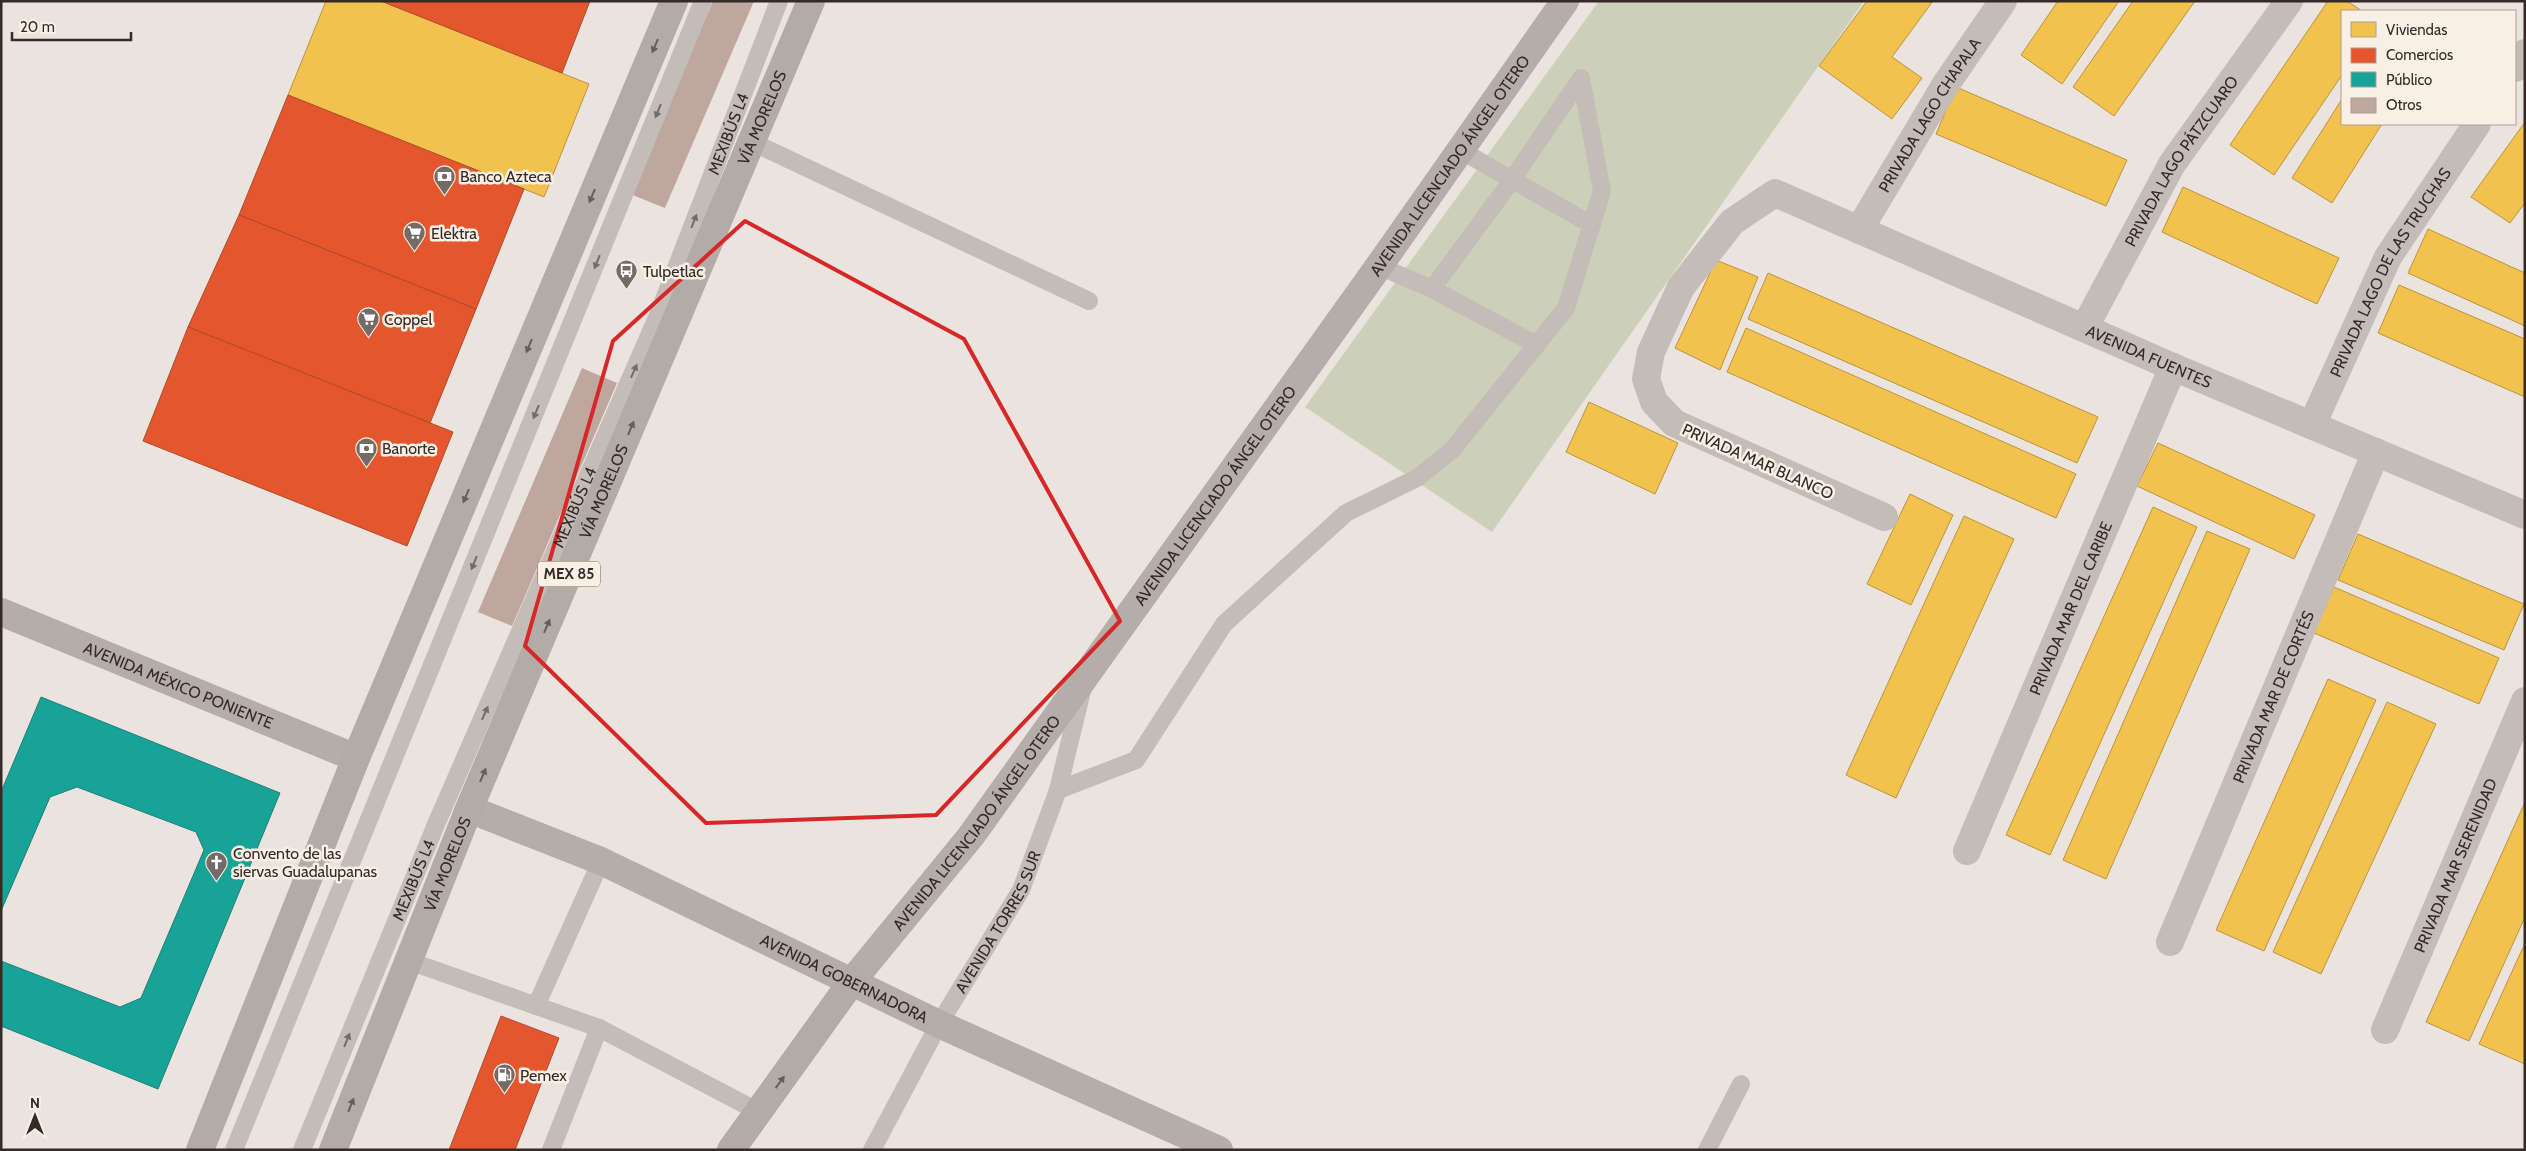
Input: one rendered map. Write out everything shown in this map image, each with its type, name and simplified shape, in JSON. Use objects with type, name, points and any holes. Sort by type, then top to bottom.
[{"type":"main road","points":[[200,1150],[356,758],[674,1]]},
{"type":"main road","name":"VÍA MORELOS","points":[[333,1150],[469,809],[812,1]]},
{"type":"main road","name":"AVENIDA LICENCIADO ÁNGEL OTERO","points":[[853,980],[971,836],[1086,678],[1565,1]]},
{"type":"main road","name":"AVENIDA MÉXICO PONIENTE","points":[[1,612],[356,758]]},
{"type":"main road","name":"AVENIDA GOBERNADORA","points":[[469,809],[601,862],[853,980],[939,1024],[1220,1150]]},
{"type":"main road","points":[[731,1150],[853,980]]},
{"type":"street","name":"PRIVADA LAGO CHAPALA","points":[[1859,230],[1946,84],[2003,1]]},
{"type":"street","name":"PRIVADA LAGO PÁTZCUARO","points":[[2085,327],[2172,164],[2289,1]]},
{"type":"street","points":[[2516,66],[2525,53]]},
{"type":"street","name":"PRIVADA LAGO DE LAS TRUCHAS","points":[[2312,425],[2388,257],[2476,125]]},
{"type":"street","name":"AVENIDA FUENTES","points":[[1775,193],[2174,367],[2525,516]]},
{"type":"street","name":"PRIVADA MAR BLANCO","points":[[1775,193],[1732,222],[1681,287],[1651,352],[1646,379],[1654,402],[1674,423],[1884,517]]},
{"type":"street","name":"PRIVADA MAR DEL CARIBE","points":[[1967,851],[2174,367]]},
{"type":"street","name":"PRIVADA MAR DE CORTÉS","points":[[2170,942],[2376,452]]},
{"type":"street","name":"PRIVADA MAR SERENIDAD","points":[[2385,1030],[2525,701]]},
{"type":"lane","points":[[234,1150],[703,1]]},
{"type":"lane","name":"MEXIBÚS L4","points":[[302,1150],[437,822],[658,315],[779,1]]},
{"type":"lane","points":[[1058,790],[1136,760],[1224,624],[1346,513],[1417,478],[1452,450],[1566,308],[1602,191],[1581,78],[1512,180],[1432,289]]},
{"type":"lane","points":[[752,142],[1089,301]]},
{"type":"lane","points":[[1460,150],[1592,225]]},
{"type":"lane","points":[[1379,266],[1432,289],[1537,345]]},
{"type":"lane","name":"AVENIDA TORRES SUR","points":[[872,1150],[939,1024],[1021,890],[1058,790],[1086,678]]},
{"type":"lane","points":[[536,1006],[601,862]]},
{"type":"lane","points":[[409,961],[599,1028],[759,1112]]},
{"type":"lane","points":[[551,1150],[599,1028]]},
{"type":"lane","points":[[1708,1150],[1741,1084]]},
{"type":"highlighted area","points":[[745,221],[964,339],[1120,621],[936,815],[706,823],[525,646],[613,341]]},
{"type":"green space","points":[[1599,1],[1864,1],[1492,532],[1305,407]]},
{"type":"building: Viviendas","points":[[326,1],[381,1],[589,84],[544,197],[288,95]]},
{"type":"building: Viviendas","points":[[1867,1],[1933,1],[1892,57],[1922,78],[1892,119],[1819,66]]},
{"type":"building: Viviendas","points":[[2058,1],[2119,1],[2062,84],[2021,55]]},
{"type":"building: Viviendas","points":[[2133,1],[2195,1],[2114,116],[2073,87]]},
{"type":"building: Viviendas","points":[[2328,1],[2347,1],[2360,10],[2341,10],[2341,76],[2274,175],[2230,145]]},
{"type":"building: Viviendas","points":[[1956,87],[2127,160],[2106,206],[1936,134]]},
{"type":"building: Viviendas","points":[[2341,101],[2341,125],[2381,125],[2332,203],[2292,178]]},
{"type":"building: Viviendas","points":[[2525,122],[2525,203],[2510,223],[2471,197]]},
{"type":"building: Viviendas","points":[[2183,187],[2339,258],[2317,304],[2162,232]]},
{"type":"building: Viviendas","points":[[2428,229],[2525,273],[2525,326],[2408,273]]},
{"type":"building: Viviendas","points":[[1716,260],[1758,277],[1720,370],[1675,348]]},
{"type":"building: Viviendas","points":[[1768,273],[2098,417],[2077,463],[1748,319]]},
{"type":"building: Viviendas","points":[[2399,285],[2525,339],[2525,397],[2378,333]]},
{"type":"building: Viviendas","points":[[1746,328],[2076,474],[2056,518],[1727,372]]},
{"type":"building: Viviendas","points":[[1589,402],[1678,443],[1655,494],[1566,452]]},
{"type":"building: Viviendas","points":[[2158,443],[2315,515],[2294,559],[2137,486]]},
{"type":"building: Viviendas","points":[[1910,494],[1953,515],[1911,605],[1867,584]]},
{"type":"building: Viviendas","points":[[2153,507],[2197,527],[2050,855],[2006,835]]},
{"type":"building: Viviendas","points":[[1964,516],[2014,539],[1896,798],[1846,775]]},
{"type":"building: Viviendas","points":[[2207,531],[2250,549],[2106,879],[2063,860]]},
{"type":"building: Viviendas","points":[[2358,534],[2524,604],[2504,650],[2338,580]]},
{"type":"building: Viviendas","points":[[2334,587],[2499,658],[2479,704],[2314,633]]},
{"type":"building: Viviendas","points":[[2328,679],[2376,700],[2264,951],[2216,930]]},
{"type":"building: Viviendas","points":[[2387,702],[2436,724],[2321,974],[2273,952]]},
{"type":"building: Viviendas","points":[[2525,802],[2525,917],[2469,1041],[2426,1022]]},
{"type":"building: Viviendas","points":[[2525,943],[2525,1064],[2479,1044]]},
{"type":"building: Comercios","points":[[381,1],[590,1],[562,73]]},
{"type":"building: Comercios","points":[[288,95],[524,189],[476,309],[239,215]]},
{"type":"building: Comercios","points":[[239,215],[476,309],[430,423],[188,327]]},
{"type":"building: Comercios","points":[[188,327],[453,432],[407,546],[143,441]]},
{"type":"building: Comercios","name":"Pemex","points":[[501,1016],[559,1038],[515,1150],[449,1150]]},
{"type":"building: Público","name":"Convento de las siervas Guadalupanas","points":[[41,697],[280,793],[158,1089],[1,1026],[1,961],[120,1007],[141,998],[204,850],[196,832],[77,787],[50,797],[1,911],[1,792]]},
{"type":"building: Otros","points":[[713,1],[754,1],[665,208],[630,194]]},
{"type":"building: Otros","points":[[582,368],[617,383],[512,626],[478,612]]},
{"type":"place","name":"Banco Azteca","points":[[444,195]]},
{"type":"place","name":"Elektra","points":[[415,252]]},
{"type":"place","name":"Tulpetlac","points":[[627,290]]},
{"type":"place","name":"Coppel","points":[[368,338]]},
{"type":"place","name":"Banorte","points":[[366,467]]},
{"type":"place","name":"Convento de las siervas Guadalupanas","points":[[217,881]]},
{"type":"place","name":"Pemex","points":[[504,1094]]}]
